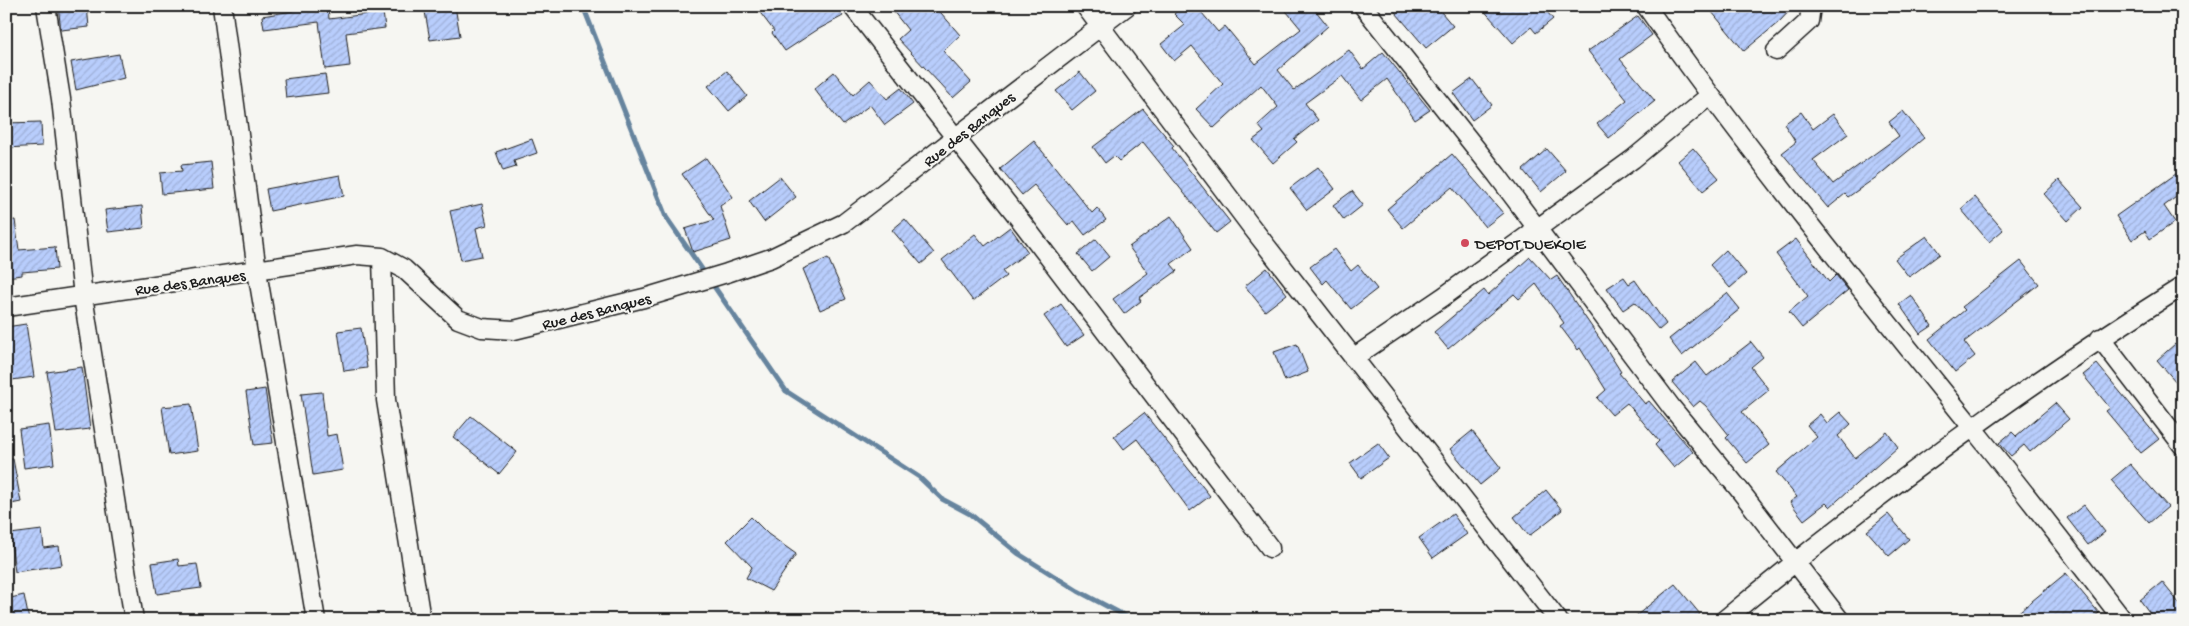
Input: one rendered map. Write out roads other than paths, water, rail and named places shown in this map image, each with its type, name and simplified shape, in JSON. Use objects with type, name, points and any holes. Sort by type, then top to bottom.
[{"type":"street","points":[[46,6],[61,99],[83,296],[134,620]]},
{"type":"street","points":[[222,6],[257,271],[316,620]]},
{"type":"street","points":[[852,6],[956,138],[1270,548]]},
{"type":"street","points":[[1085,6],[1250,225],[1558,620]]},
{"type":"street","name":"Rue des Banques","points":[[6,308],[357,255],[382,257],[404,270],[458,319],[482,328],[514,330],[644,298],[771,258],[844,223],[1127,6]]},
{"type":"street","points":[[1363,6],[1498,175],[1672,408],[1840,620]]},
{"type":"street","points":[[1646,6],[1709,96],[1857,286],[1972,427],[2124,620]]},
{"type":"street","points":[[1776,51],[1809,21],[1812,6]]},
{"type":"street","points":[[1354,358],[1443,297],[1536,227],[1633,159],[1709,96]]},
{"type":"street","points":[[382,257],[386,400],[421,620]]},
{"type":"street","points":[[1724,620],[1795,561],[1972,427],[2100,338],[2183,286]]},
{"type":"street","points":[[2100,338],[2183,446]]},
{"type":"waterway","points":[[583,6],[666,217],[706,275]]},
{"type":"waterway","points":[[711,282],[786,391],[919,477],[942,499],[970,514],[1019,554],[1078,591],[1133,620]]},
{"type":"place","name":"DEPOT DUEKOIE","points":[[1465,243]]}]
